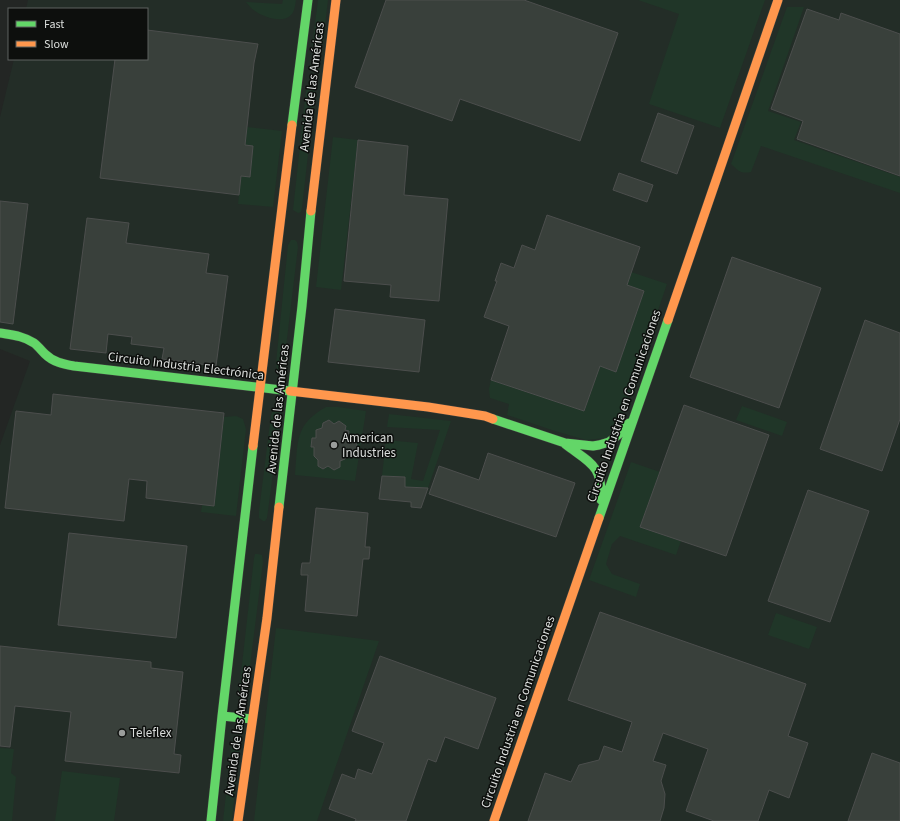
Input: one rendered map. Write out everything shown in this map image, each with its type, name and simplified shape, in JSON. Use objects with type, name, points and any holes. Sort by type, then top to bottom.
[{"type":"main road","name":"Avenida de las Américas","points":[[211,821],[260,388],[308,0]]},
{"type":"main road","name":"Avenida de las Américas","points":[[238,821],[267,618],[293,391],[308,234],[336,0]]},
{"type":"main road","name":"Circuito Industria en Comunicaciones","points":[[494,821],[778,0]]},
{"type":"main road","name":"Circuito Industria Electrónica","points":[[0,333],[16,335],[27,339],[36,344],[48,358],[74,366],[428,407],[485,416],[565,443],[595,446],[605,444],[613,440],[621,433],[634,415]]},
{"type":"main road","name":"Circuito Industria Electrónica","points":[[565,443],[587,460],[597,471],[602,488],[597,523]]},
{"type":"main road","points":[[222,716],[252,719]]},
{"type":"shaded area","points":[[28,0],[900,0],[900,821],[0,821],[0,445],[30,361],[0,349],[0,117],[14,60],[148,60],[148,8],[26,8]]},
{"type":"green space","points":[[283,0],[296,0],[295,8],[291,15],[283,19],[273,19],[263,15],[252,9],[246,2],[282,4]]},
{"type":"green space","points":[[318,0],[328,0],[323,43],[320,47],[312,46]]},
{"type":"green space","points":[[638,0],[765,0],[720,128],[649,104],[679,14]]},
{"type":"green space","points":[[787,7],[804,7],[768,111],[801,122],[794,140],[900,177],[900,193],[761,146],[751,172],[744,173],[731,164]]},
{"type":"green space","points":[[308,86],[313,88],[315,92],[302,208],[301,212],[298,213],[293,210],[306,90]]},
{"type":"green space","points":[[247,127],[282,131],[273,207],[238,204]]},
{"type":"green space","points":[[333,137],[358,140],[341,290],[316,287]]},
{"type":"green space","points":[[291,240],[295,240],[297,242],[298,247],[283,372],[280,373],[277,370],[276,363],[288,245]]},
{"type":"green space","points":[[631,272],[667,284],[620,422],[615,430],[606,438],[586,440],[507,415],[509,404],[490,398],[489,389],[491,380],[584,411],[600,366],[616,372],[644,291],[627,285]]},
{"type":"green space","points":[[742,406],[787,422],[782,436],[736,420]]},
{"type":"green space","points":[[276,407],[279,408],[281,413],[267,518],[263,521],[259,518],[259,511],[271,415]]},
{"type":"green space","points":[[326,407],[366,411],[355,481],[295,475],[298,444],[303,428],[308,421]]},
{"type":"green space","points":[[389,414],[451,421],[428,488],[405,487],[405,477],[382,476],[386,440],[418,443],[411,479],[423,481],[440,430],[387,427]]},
{"type":"green space","points":[[236,416],[243,419],[246,429],[236,516],[201,512],[202,505],[214,506],[224,417]]},
{"type":"green space","points":[[631,462],[660,472],[640,527],[681,541],[676,555],[620,536],[612,544],[606,564],[612,574],[640,584],[636,597],[589,580]]},
{"type":"green space","points":[[255,554],[262,555],[263,562],[246,698],[243,701],[239,697],[239,691]]},
{"type":"green space","points":[[776,613],[817,627],[809,649],[768,635]]},
{"type":"green space","points":[[276,628],[379,641],[317,821],[254,821]]},
{"type":"green space","points":[[238,737],[240,740],[232,821],[223,821],[232,742],[233,738]]},
{"type":"green space","points":[[0,748],[14,749],[11,773],[16,777],[12,821],[0,821]]},
{"type":"green space","points":[[62,771],[120,778],[114,821],[55,821]]},
{"type":"building","points":[[386,0],[524,0],[618,33],[580,141],[460,99],[452,121],[355,87]]},
{"type":"building","points":[[807,9],[839,20],[841,13],[900,34],[900,176],[797,139],[803,121],[771,109]]},
{"type":"building","points":[[148,30],[258,44],[254,63],[245,145],[253,146],[250,177],[241,176],[239,195],[100,178],[115,60],[148,60]]},
{"type":"building","points":[[658,113],[694,126],[677,174],[641,161]]},
{"type":"building","points":[[358,140],[408,146],[404,195],[448,199],[439,301],[390,297],[391,285],[344,281]]},
{"type":"building","points":[[619,173],[653,185],[647,202],[613,190]]},
{"type":"building","points":[[0,201],[28,204],[13,324],[0,322]]},
{"type":"building","points":[[547,215],[640,247],[627,285],[644,291],[616,372],[600,366],[584,411],[491,380],[509,326],[484,317],[497,281],[495,281],[501,263],[514,268],[522,245],[535,250]]},
{"type":"building","points":[[87,218],[129,223],[126,243],[209,254],[206,273],[228,276],[216,366],[162,359],[164,348],[131,344],[132,337],[108,334],[106,353],[70,349]]},
{"type":"building","points":[[732,257],[821,288],[779,408],[690,377]]},
{"type":"building","points":[[335,309],[425,320],[419,372],[328,362]]},
{"type":"building","points":[[865,320],[900,333],[900,419],[882,471],[820,449]]},
{"type":"building","points":[[53,394],[224,413],[214,506],[146,498],[147,481],[129,479],[124,521],[5,508],[16,411],[51,415]]},
{"type":"building","points":[[684,405],[769,435],[726,556],[640,527]]},
{"type":"building","name":"American Industries","points":[[329,420],[334,424],[339,421],[346,426],[345,430],[349,431],[348,441],[357,444],[356,450],[346,450],[345,459],[340,461],[340,467],[334,470],[328,466],[323,469],[318,466],[318,460],[314,456],[314,447],[311,447],[312,438],[316,438],[316,430],[322,428],[323,423]]},
{"type":"building","points":[[488,453],[575,483],[556,537],[429,494],[439,466],[479,480]]},
{"type":"building","points":[[382,476],[405,477],[405,487],[428,488],[421,508],[411,507],[411,502],[379,499]]},
{"type":"building","points":[[808,490],[869,511],[830,622],[768,601]]},
{"type":"building","points":[[316,508],[368,513],[365,547],[370,547],[369,559],[363,559],[357,616],[305,611],[308,575],[301,575],[301,570],[302,563],[310,563]]},
{"type":"building","points":[[69,533],[187,546],[176,638],[58,625]]},
{"type":"building","points":[[600,612],[806,684],[788,736],[808,743],[789,798],[769,790],[758,821],[714,821],[686,811],[708,749],[663,733],[653,761],[666,765],[661,781],[665,794],[664,808],[660,821],[528,821],[545,773],[571,782],[579,765],[599,760],[604,746],[622,752],[632,722],[568,700]]},
{"type":"building","name":"Teleflex","points":[[0,646],[151,662],[151,668],[183,672],[174,754],[181,755],[179,773],[65,761],[71,712],[15,706],[10,747],[0,746]]},
{"type":"building","points":[[380,656],[496,698],[478,749],[445,737],[436,762],[428,759],[406,821],[355,821],[356,819],[329,809],[342,774],[355,779],[358,769],[372,774],[384,743],[352,731]]},
{"type":"building","points":[[872,753],[900,763],[900,821],[848,821]]},
{"type":"traffic: fast","points":[[292,125],[308,0]]},
{"type":"traffic: fast","points":[[279,507],[302,306],[311,211]]},
{"type":"traffic: fast","points":[[599,518],[668,320]]},
{"type":"traffic: fast","points":[[0,333],[26,339],[34,343],[51,359],[70,365],[290,391]]},
{"type":"traffic: fast","points":[[493,419],[565,443],[593,446],[609,442],[629,423]]},
{"type":"traffic: fast","points":[[565,444],[588,461],[597,472],[600,479],[601,500]]},
{"type":"traffic: fast","points":[[211,821],[253,446]]},
{"type":"traffic: fast","points":[[222,716],[252,719]]},
{"type":"traffic: slow","points":[[311,211],[336,0]]},
{"type":"traffic: slow","points":[[668,320],[778,0]]},
{"type":"traffic: slow","points":[[253,446],[292,125]]},
{"type":"traffic: slow","points":[[290,391],[428,407],[485,416],[493,419]]},
{"type":"traffic: slow","points":[[238,821],[267,618],[279,507]]},
{"type":"traffic: slow","points":[[494,821],[599,518]]},
{"type":"place","name":"American Industries","points":[[334,445]]},
{"type":"place","name":"Teleflex","points":[[122,733]]}]
